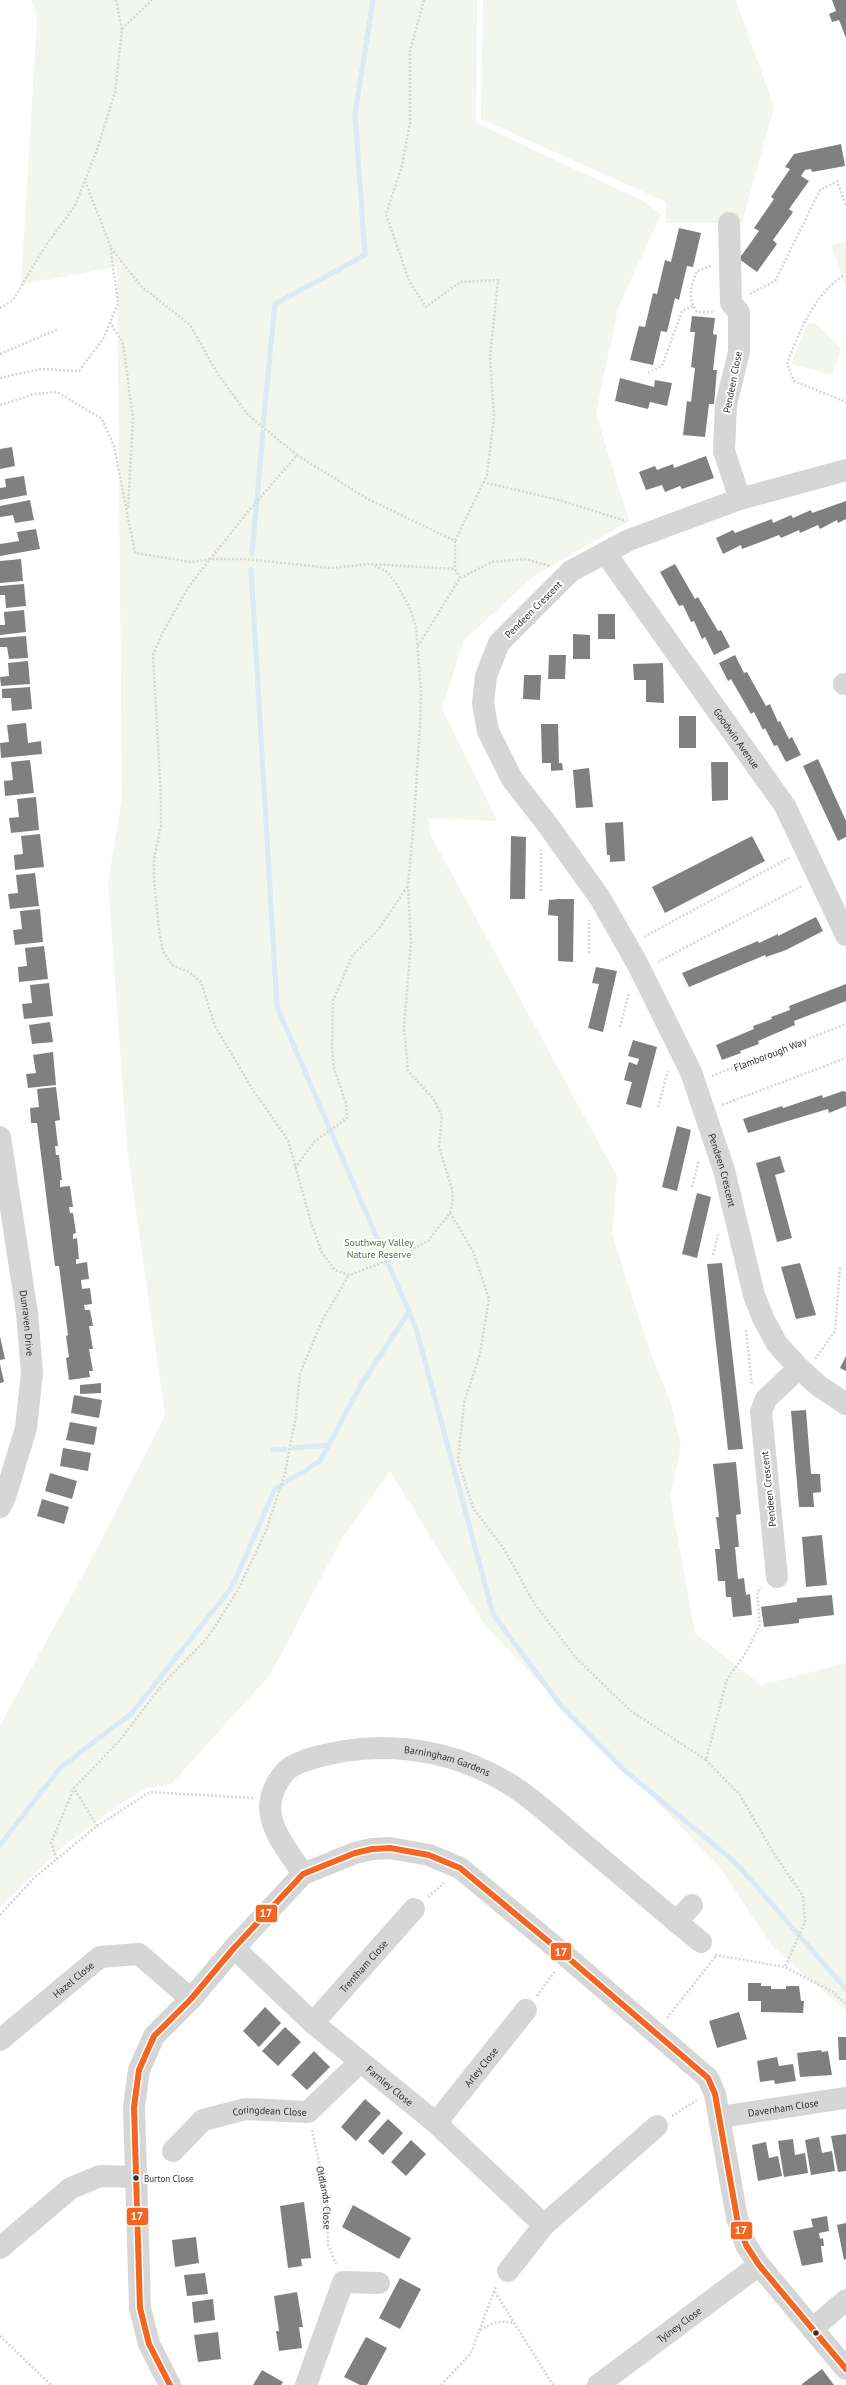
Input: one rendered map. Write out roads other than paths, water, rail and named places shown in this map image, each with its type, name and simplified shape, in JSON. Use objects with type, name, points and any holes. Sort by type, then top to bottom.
[{"type":"street","name":"Pendeen Close","points":[[729,223],[731,303],[739,312],[739,352],[726,406],[724,451],[740,499]]},
{"type":"street","name":"Pendeen Crescent","points":[[846,470],[740,499],[629,540],[606,554],[571,571],[499,643],[486,676],[483,703],[488,731],[512,779],[547,824],[600,898],[641,971],[695,1083],[724,1170],[754,1295],[761,1314],[777,1344],[802,1371],[833,1397],[846,1404]]},
{"type":"street","name":"Goodwin Avenue","points":[[606,554],[785,806],[846,935]]},
{"type":"street","name":"Dunraven Drive","points":[[0,1137],[27,1313],[32,1373],[26,1428],[5,1497],[0,1507]]},
{"type":"street","name":"Pendeen Crescent","points":[[777,1577],[761,1412],[766,1399],[802,1371]]},
{"type":"street","name":"Barningham Gardens","points":[[303,1874],[276,1832],[270,1815],[269,1800],[279,1779],[287,1770],[325,1755],[351,1750],[388,1748],[417,1750],[451,1757],[475,1766],[518,1790],[709,1949]]},
{"type":"street","points":[[170,2385],[149,2344],[140,2308],[134,2107],[139,2070],[154,2036],[191,1999],[234,1948],[303,1874],[355,1852],[390,1848],[429,1855],[460,1868],[566,1956],[708,2078],[714,2089],[737,2218],[746,2245],[760,2265],[846,2369]]},
{"type":"street","points":[[676,1922],[692,1905]]},
{"type":"street","name":"Trentham Close","points":[[312,2023],[414,1909]]},
{"type":"street","name":"Farnley Close","points":[[234,1948],[312,2023],[436,2123],[544,2225]]},
{"type":"street","name":"Hazel Close","points":[[0,2040],[100,1956],[139,1954],[191,1999]]},
{"type":"street","name":"Arley Close","points":[[436,2123],[526,2010]]},
{"type":"street","name":"Coringdean Close","points":[[173,2151],[203,2120],[246,2109],[308,2112],[360,2062]]},
{"type":"street","name":"Davenham Close","points":[[720,2117],[846,2098]]},
{"type":"street","points":[[508,2272],[544,2225],[656,2126]]},
{"type":"street","points":[[0,2248],[71,2188],[100,2176],[135,2177]]},
{"type":"street","name":"Tylney Close","points":[[598,2385],[760,2265]]},
{"type":"street","points":[[306,2385],[343,2282],[379,2282]]},
{"type":"street","points":[[812,2329],[846,2300]]},
{"type":"waterway","points":[[263,425],[275,304],[365,255],[355,114],[373,0]]},
{"type":"waterway","points":[[252,554],[263,432]]},
{"type":"waterway","points":[[251,569],[277,1007],[416,1328],[493,1614],[561,1706],[623,1769],[736,1863],[846,1989]]},
{"type":"waterway","points":[[0,1845],[60,1768],[132,1713],[232,1587],[275,1489],[320,1461],[362,1383],[409,1312]]},
{"type":"waterway","points":[[294,1448],[329,1445]]},
{"type":"waterway","points":[[273,1450],[285,1449]]},
{"type":"place","name":"Burton Close","points":[[136,2178]]},
{"type":"park label","name":"Southway Valley Nature Reserve","points":[[379,1248]]}]
